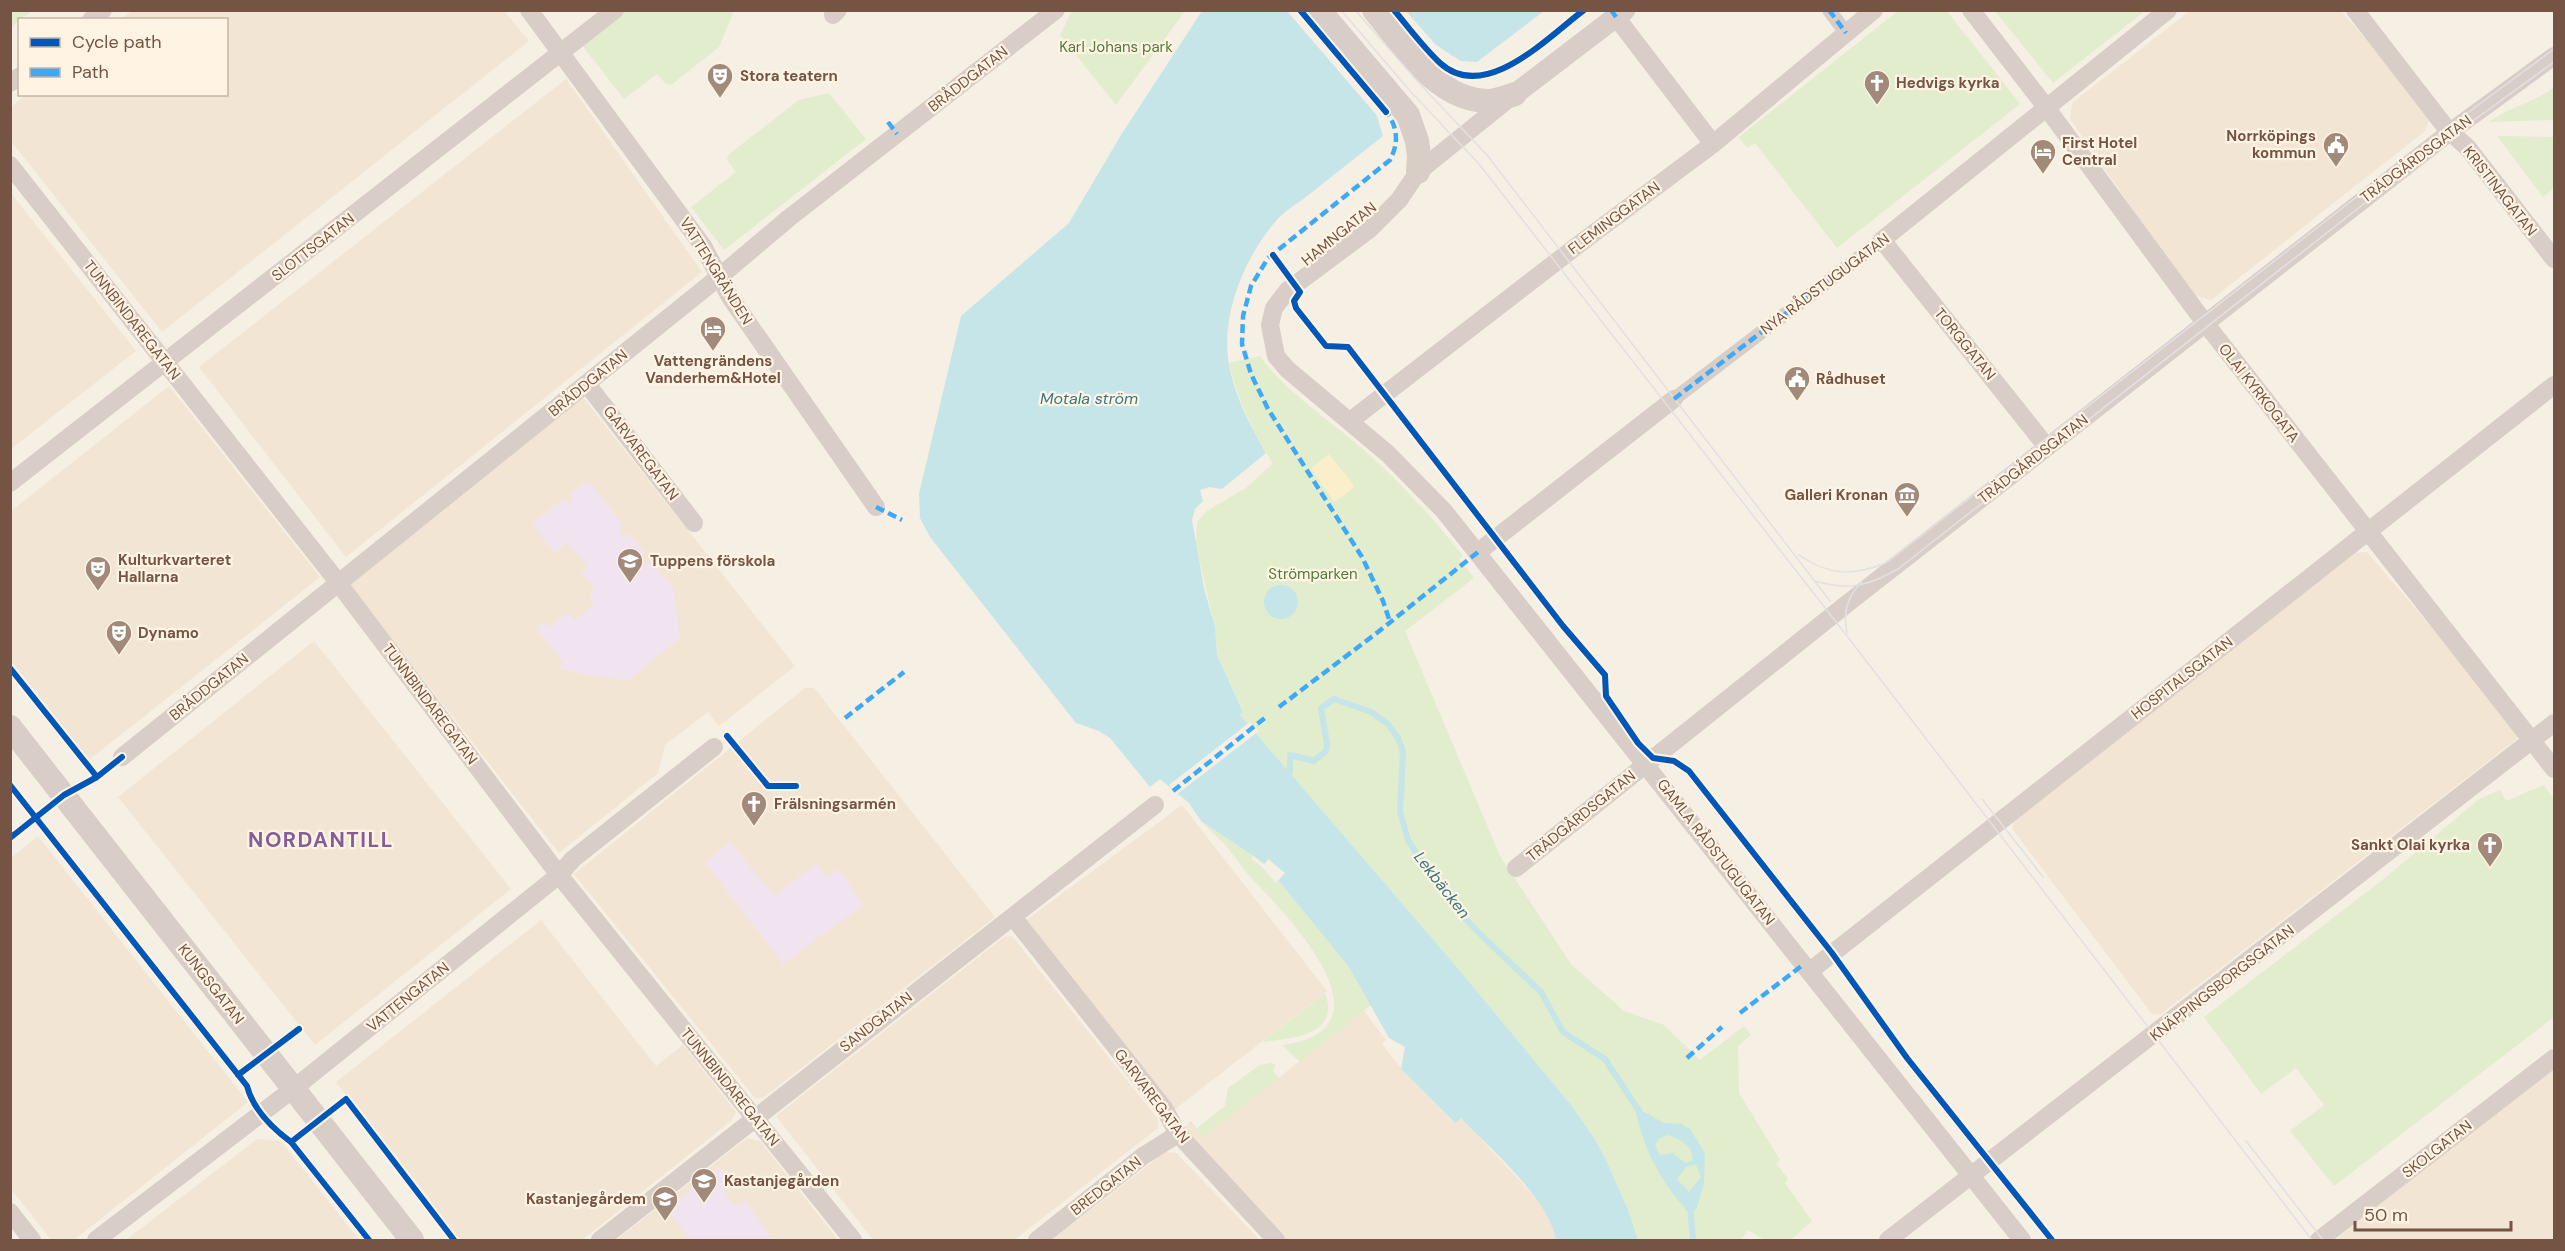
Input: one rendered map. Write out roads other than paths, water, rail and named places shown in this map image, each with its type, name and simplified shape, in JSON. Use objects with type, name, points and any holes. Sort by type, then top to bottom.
[{"type":"main road","points":[[1319,10],[1408,115],[1417,141],[1418,172]]},
{"type":"main road","points":[[1374,10],[1429,75],[1462,97],[1489,101],[1515,94]]},
{"type":"main road","name":"KUNGSGATAN","points":[[10,727],[412,1240]]},
{"type":"street","name":"VATTENGRÄNDEN","points":[[529,10],[703,246],[749,325],[876,507]]},
{"type":"street","name":"SLOTTSGATAN","points":[[10,483],[615,10]]},
{"type":"street","name":"BRÅDDGATAN","points":[[122,757],[720,278],[892,128],[1056,10]]},
{"type":"street","points":[[1829,10],[1846,33]]},
{"type":"street","name":"FLEMINGGATAN","points":[[1350,421],[1578,244],[1713,144],[1874,10]]},
{"type":"street","name":"OLAI KYRKOGATA","points":[[1971,10],[2046,107],[2205,323],[2554,769]]},
{"type":"street","name":"NYA RÅDSTUGUGATAN","points":[[1478,552],[1882,240],[2168,10]]},
{"type":"street","name":"KRISTINAGATAN","points":[[2355,10],[2450,132],[2468,148],[2554,260]]},
{"type":"street","points":[[1620,14],[1713,144]]},
{"type":"street","name":"HAMNGATAN","points":[[1350,421],[1301,382],[1276,356],[1270,325],[1274,308],[1288,290],[1370,229],[1399,200],[1418,172],[1620,14]]},
{"type":"street","name":"TRÄDGÅRDSGATAN","points":[[1516,868],[2205,323],[2450,132],[2554,56]]},
{"type":"street","name":"TUNNBINDAREGATAN","points":[[10,165],[338,584],[559,875],[853,1240]]},
{"type":"street","name":"TORGGATAN","points":[[1882,240],[2047,447]]},
{"type":"street","name":"GARVAREGATAN","points":[[587,384],[694,523]]},
{"type":"street","name":"HOSPITALSGATAN","points":[[1810,971],[2554,385]]},
{"type":"street","name":"GAMLA RÅDSTUGUGATAN","points":[[1350,421],[1388,454],[1444,511],[1478,552],[2022,1240]]},
{"type":"street","name":"KNÄPPINGSBORGSGATAN","points":[[1888,1240],[2554,723]]},
{"type":"street","name":"VATTENGATAN","points":[[96,1240],[293,1089],[559,875],[573,859],[714,747]]},
{"type":"street","name":"SANDGATAN","points":[[600,1240],[1155,805]]},
{"type":"street","name":"GARVAREGATAN","points":[[1013,917],[1164,1108],[1178,1134],[1276,1240]]},
{"type":"street","name":"SKOLGATAN","points":[[2319,1240],[2554,1058]]},
{"type":"street","name":"BREDGATAN","points":[[1041,1239],[1143,1156],[1178,1134]]},
{"type":"street","points":[[10,1212],[32,1240]]},
{"type":"water","name":"Motala ström","points":[[1202,11],[1544,11],[1477,62],[1461,61],[1446,52],[1376,113],[1383,136],[1284,213],[1264,236],[1237,288],[1231,308],[1227,346],[1229,365],[1239,400],[1266,453],[1222,489],[1209,487],[1200,490],[1203,501],[1195,509],[1192,520],[1204,588],[1215,627],[1217,655],[1243,712],[1240,715],[1455,965],[1572,1106],[1596,1141],[1608,1164],[1638,1240],[1556,1240],[1542,1207],[1517,1175],[1461,1118],[1455,1123],[1401,1069],[1405,1047],[1389,1038],[1349,967],[1264,863],[1201,821],[1189,803],[1160,779],[1150,787],[1110,738],[1099,731],[1076,723],[930,537],[920,518],[919,494],[961,316],[1069,223],[1121,135]]},
{"type":"water","points":[[1281,585],[1293,590],[1298,602],[1293,614],[1281,619],[1269,614],[1264,602],[1269,590]]},
{"type":"water","points":[[1635,1107],[1664,1123],[1681,1124],[1690,1129],[1705,1153],[1704,1184],[1696,1210],[1687,1211],[1660,1175],[1638,1122]],"holes":[[[1667,1135],[1689,1147],[1692,1161],[1685,1163],[1673,1153],[1660,1155],[1655,1145],[1659,1139]],[[1696,1164],[1701,1177],[1689,1192],[1677,1179],[1686,1167]]]},
{"type":"waterway","name":"Lekbäcken","points":[[1290,772],[1290,755],[1314,761],[1326,751],[1327,744],[1321,708],[1334,699],[1371,712],[1388,724],[1398,738],[1403,752],[1400,812],[1408,840],[1430,874],[1454,907],[1541,992],[1563,1032],[1605,1059],[1639,1111]]},
{"type":"waterway","name":"Lekbäcken","points":[[1690,1205],[1693,1240]]},
{"type":"tram line","points":[[1341,10],[1410,91],[1479,164],[1847,636],[2312,1240]]},
{"type":"tram line","points":[[1355,10],[1419,83],[1487,155],[1830,601]]},
{"type":"tram line","points":[[1799,555],[1821,567],[1841,572],[1863,570],[1886,563],[2408,157],[2554,49]]},
{"type":"tram line","points":[[1815,581],[1838,586],[1858,585],[1868,583],[1898,569],[2430,152],[2554,62]]},
{"type":"tram line","points":[[1847,633],[1847,606],[1853,593],[1862,582]]},
{"type":"tram line","points":[[1982,799],[2043,877]]},
{"type":"tram line","points":[[2246,1141],[2323,1240]]},
{"type":"place","name":"Stora teatern","points":[[720,99]]},
{"type":"place","name":"Hedvigs kyrka","points":[[1877,106]]},
{"type":"place","name":"Norrköpings kommun","points":[[2336,168]]},
{"type":"place","name":"First Hotel Central","points":[[2043,175]]},
{"type":"place","name":"Vattengrändens Vanderhem&Hotel","points":[[713,352]]},
{"type":"place","name":"Rådhuset","points":[[1797,402]]},
{"type":"place","name":"Galleri Kronan","points":[[1907,518]]},
{"type":"place","name":"Tuppens förskola","points":[[630,584]]},
{"type":"place","name":"Kulturkvarteret Hallarna","points":[[98,592]]},
{"type":"place","name":"Dynamo","points":[[119,656]]},
{"type":"place","name":"Frälsningsarmén","points":[[754,827]]},
{"type":"place","name":"Sankt Olai kyrka","points":[[2490,868]]},
{"type":"place","name":"Kastanjegården","points":[[704,1204]]},
{"type":"place","name":"Kastanjegårdem","points":[[665,1222]]},
{"type":"district","name":"NORDANTILL","points":[[321,840]]},
{"type":"park label","name":"Karl Johans park","points":[[1116,47]]},
{"type":"park label","name":"Strömparken","points":[[1313,574]]}]
